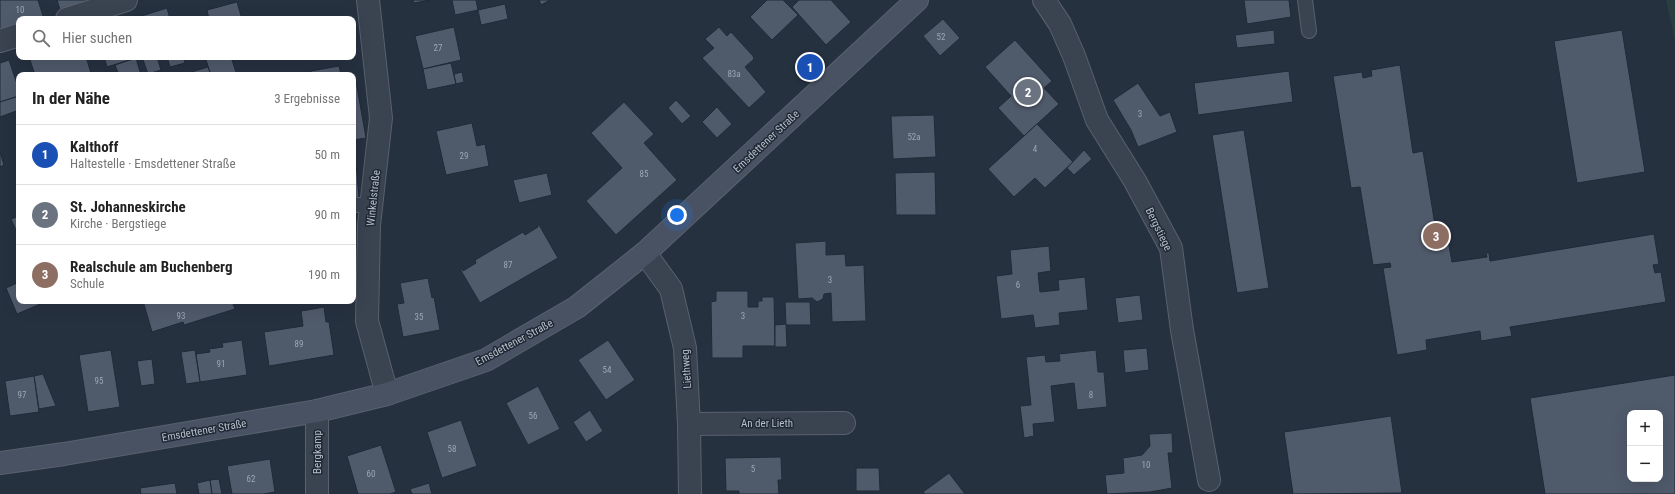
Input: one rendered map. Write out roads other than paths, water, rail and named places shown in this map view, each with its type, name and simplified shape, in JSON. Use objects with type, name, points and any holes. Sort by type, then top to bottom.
[{"type":"main road","name":"Emsdettener Straße","points":[[0,463],[64,454],[317,411],[387,394],[486,360],[578,307],[646,253],[917,0]]},
{"type":"street","points":[[76,16],[126,0]]},
{"type":"street","name":"Winkelstraße","points":[[368,0],[381,118],[362,205],[369,225],[367,321],[387,394]]},
{"type":"street","name":"Bergstiege","points":[[1044,0],[1060,24],[1074,56],[1097,120],[1135,181],[1171,248],[1182,330],[1209,480]]},
{"type":"street","points":[[0,41],[16,35]]},
{"type":"street","name":"Liethweg","points":[[646,253],[671,289],[685,348],[690,424],[690,494]]},
{"type":"street","name":"Bergkamp","points":[[317,411],[317,494]]},
{"type":"street","name":"An der Lieth","points":[[690,424],[844,423]]},
{"type":"lane","points":[[1305,0],[1309,31]]},
{"type":"place","name":"Kalthoff","points":[[810,67]]},
{"type":"place","name":"St. Johanneskirche","points":[[1028,92]]},
{"type":"place","name":"Realschule am Buchenberg","points":[[1436,236]]}]
